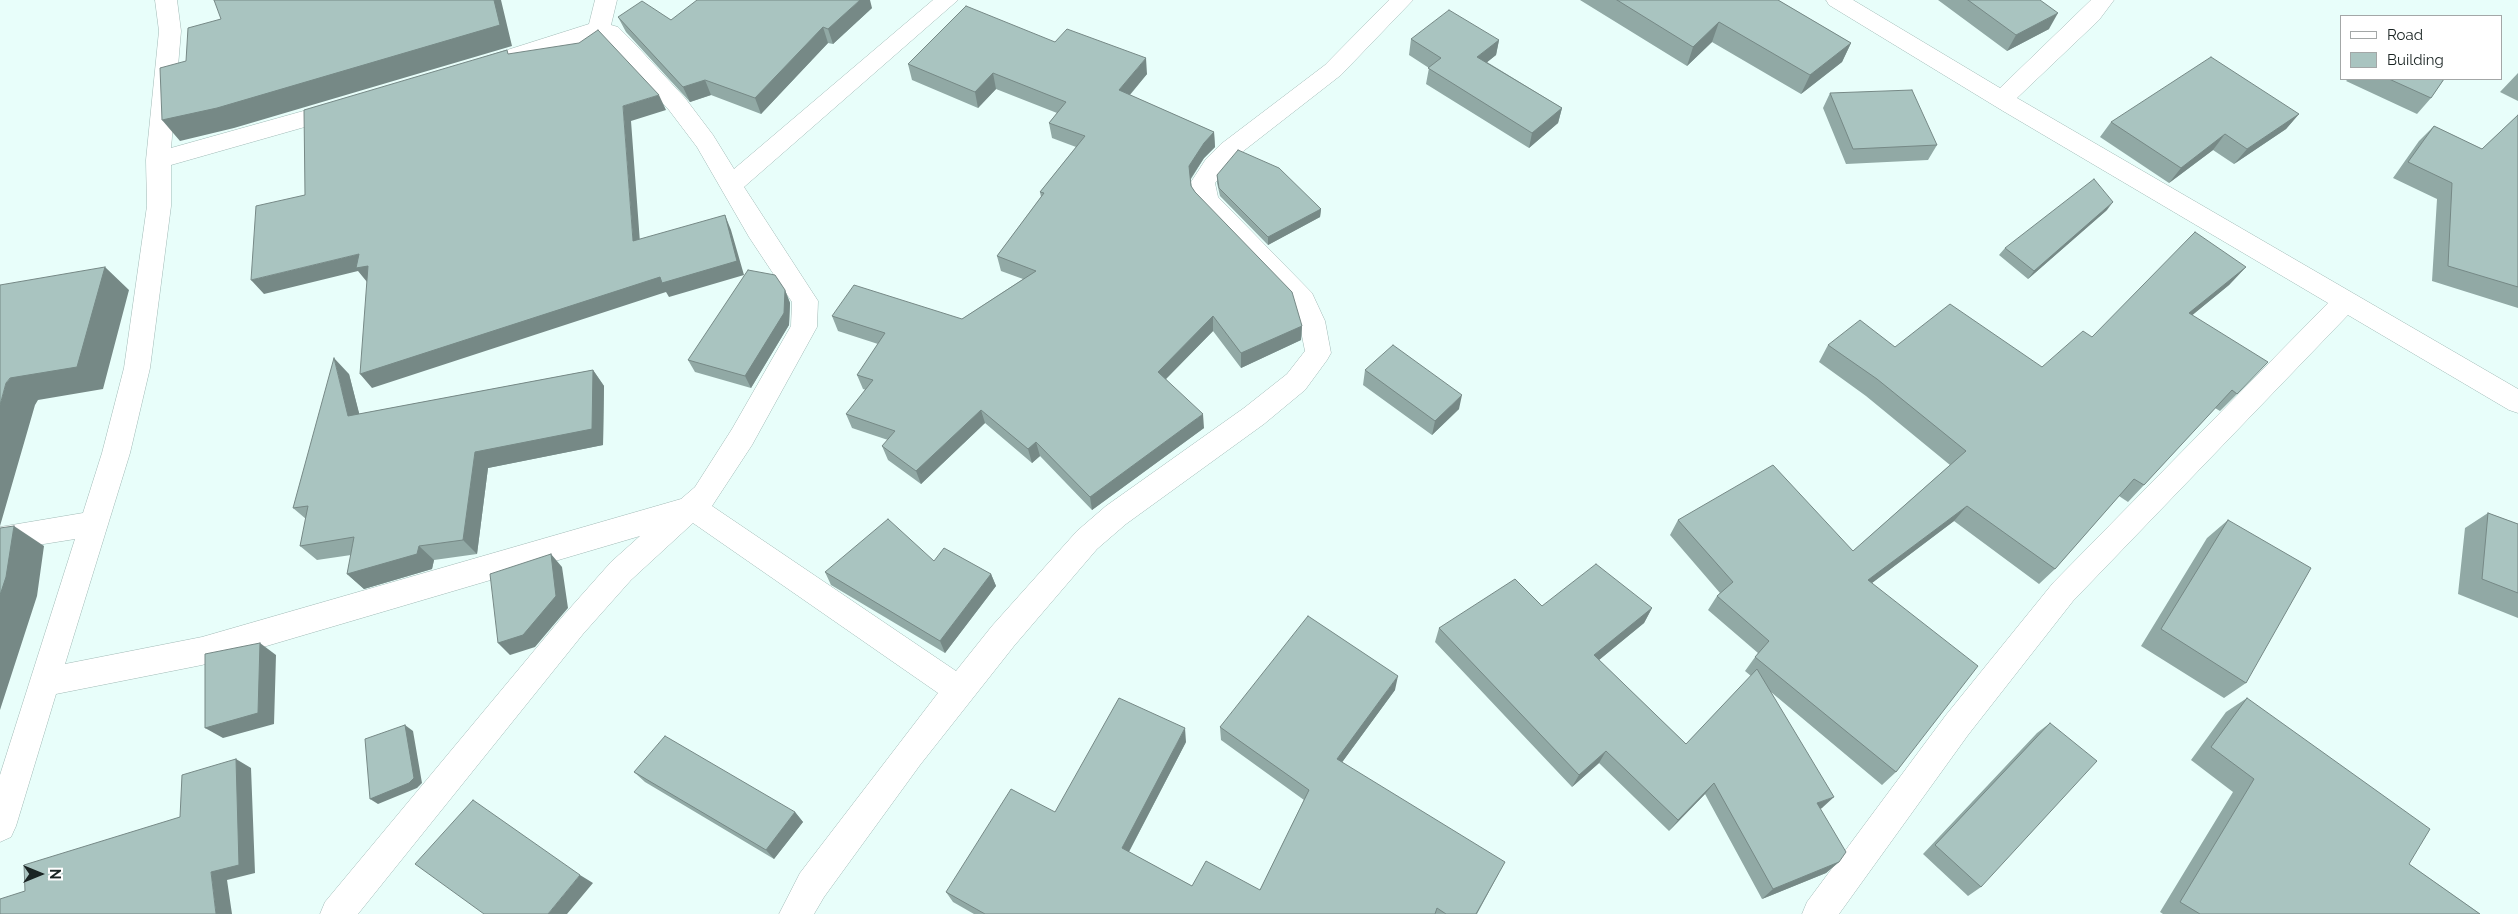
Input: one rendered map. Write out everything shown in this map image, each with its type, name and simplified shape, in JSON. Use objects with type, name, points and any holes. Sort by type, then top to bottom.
[{"type":"street","points":[[0,826],[127,412],[144,327],[159,206],[160,172],[158,160],[170,31],[166,0]]},
{"type":"street","points":[[599,29],[606,0]]},
{"type":"street","points":[[732,184],[947,0]]},
{"type":"street","points":[[796,914],[812,885],[959,690],[1002,636],[1087,540],[1116,515],[1254,416],[1296,382],[1318,353],[1312,320],[1303,300],[1206,200],[1203,182],[1214,165],[1229,150],[1333,70],[1402,0]]},
{"type":"street","points":[[1837,0],[2518,402]]},
{"type":"street","points":[[2002,99],[2103,0]]},
{"type":"street","points":[[337,914],[572,625],[621,571],[664,530],[693,508],[705,495],[742,436],[804,327],[805,301],[763,238],[705,141],[677,104],[610,32],[599,29],[468,70]]},
{"type":"street","points":[[158,160],[355,104]]},
{"type":"street","points":[[1819,914],[1957,725],[2062,592],[2347,300]]},
{"type":"street","points":[[693,508],[959,690]]},
{"type":"street","points":[[45,682],[202,651],[693,508]]},
{"type":"street","points":[[0,539],[94,523]]},
{"type":"building","points":[[214,0],[494,0],[500,25],[217,108],[162,120],[160,68],[186,61],[188,28],[221,19]]},
{"type":"building","points":[[697,0],[860,0],[828,29],[823,27],[755,98],[705,80],[683,87],[618,17],[642,1],[671,20]]},
{"type":"building","points":[[1617,0],[1778,0],[1851,43],[1810,75],[1719,22],[1693,47]]},
{"type":"building","points":[[1968,0],[2040,0],[2058,13],[2016,35]]},
{"type":"building","points":[[966,6],[1055,42],[1067,29],[1146,58],[1119,90],[1214,132],[1204,143],[1189,166],[1191,186],[1292,292],[1302,326],[1241,353],[1213,316],[1158,372],[1203,414],[1090,497],[1036,442],[1028,449],[981,410],[916,471],[882,446],[895,431],[846,414],[873,380],[857,375],[885,333],[832,316],[854,285],[962,319],[1036,271],[997,256],[1044,193],[1040,192],[1085,136],[1049,123],[1066,102],[993,73],[975,92],[908,64]]},
{"type":"building","points":[[1449,10],[1499,40],[1477,57],[1562,108],[1532,133],[1428,68],[1441,58],[1411,39]]},
{"type":"building","points":[[598,30],[659,95],[623,106],[633,241],[725,215],[737,261],[662,283],[660,277],[360,374],[368,266],[356,268],[359,254],[251,280],[256,206],[305,195],[304,110],[507,50],[508,54],[579,43]]},
{"type":"building","points":[[2211,57],[2299,114],[2247,149],[2225,134],[2181,168],[2111,122]]},
{"type":"building","points":[[2391,80],[2443,80],[2431,98]]},
{"type":"building","points":[[1912,90],[1937,145],[1853,149],[1830,93]]},
{"type":"building","points":[[2518,115],[2518,287],[2448,266],[2452,183],[2408,162],[2434,126],[2482,149]]},
{"type":"building","points":[[1238,150],[1279,168],[1321,209],[1268,237],[1219,188],[1217,175]]},
{"type":"building","points":[[2094,179],[2113,202],[2034,271],[2005,248]]},
{"type":"building","points":[[2195,232],[2246,267],[2189,313],[2268,362],[2237,394],[2232,390],[2144,485],[2134,479],[2055,569],[1967,506],[1868,580],[1978,666],[1896,772],[1755,657],[1769,641],[1717,596],[1733,582],[1678,520],[1773,465],[1853,551],[1966,451],[1877,379],[1828,345],[1860,320],[1895,347],[1950,304],[2042,367],[2083,331],[2092,337]]},
{"type":"building","points":[[105,267],[77,367],[10,378],[6,383],[0,405],[0,285]]},
{"type":"building","points":[[748,270],[775,275],[785,290],[784,313],[745,376],[688,360]]},
{"type":"building","points":[[1393,345],[1462,395],[1435,421],[1365,370]]},
{"type":"building","points":[[334,358],[348,416],[593,370],[592,429],[475,452],[463,540],[419,546],[417,554],[347,574],[354,537],[300,546],[308,506],[293,508]]},
{"type":"building","points":[[2488,513],[2518,524],[2518,593],[2482,579]]},
{"type":"building","points":[[888,519],[934,561],[944,548],[991,574],[940,641],[825,572]]},
{"type":"building","points":[[2228,520],[2311,568],[2246,683],[2161,629]]},
{"type":"building","points":[[14,526],[6,577],[0,595],[0,528]]},
{"type":"building","points":[[551,554],[556,596],[523,635],[498,643],[490,574]]},
{"type":"building","points":[[1596,564],[1652,608],[1594,655],[1686,744],[1757,669],[1834,797],[1817,803],[1846,852],[1839,862],[1773,889],[1714,783],[1678,820],[1606,751],[1579,775],[1439,628],[1515,579],[1542,606]]},
{"type":"building","points":[[1308,616],[1398,676],[1337,759],[1505,862],[1476,914],[1446,914],[1437,908],[1435,914],[985,914],[946,892],[1011,789],[1055,812],[1119,698],[1185,728],[1122,848],[1192,886],[1206,861],[1260,890],[1309,790],[1220,727]]},
{"type":"building","points":[[260,643],[258,713],[205,728],[205,654]]},
{"type":"building","points":[[2247,698],[2430,829],[2409,864],[2480,914],[2200,914],[2180,902],[2254,779],[2211,747]]},
{"type":"building","points":[[2050,723],[2097,761],[1981,887],[1935,845]]},
{"type":"building","points":[[405,725],[414,778],[409,783],[370,799],[365,739]]},
{"type":"building","points":[[665,736],[795,812],[766,850],[634,772]]},
{"type":"building","points":[[236,759],[239,865],[211,872],[216,914],[0,914],[0,899],[25,891],[24,865],[180,817],[182,775]]},
{"type":"building","points":[[473,800],[580,875],[548,914],[484,914],[415,864]]}]
